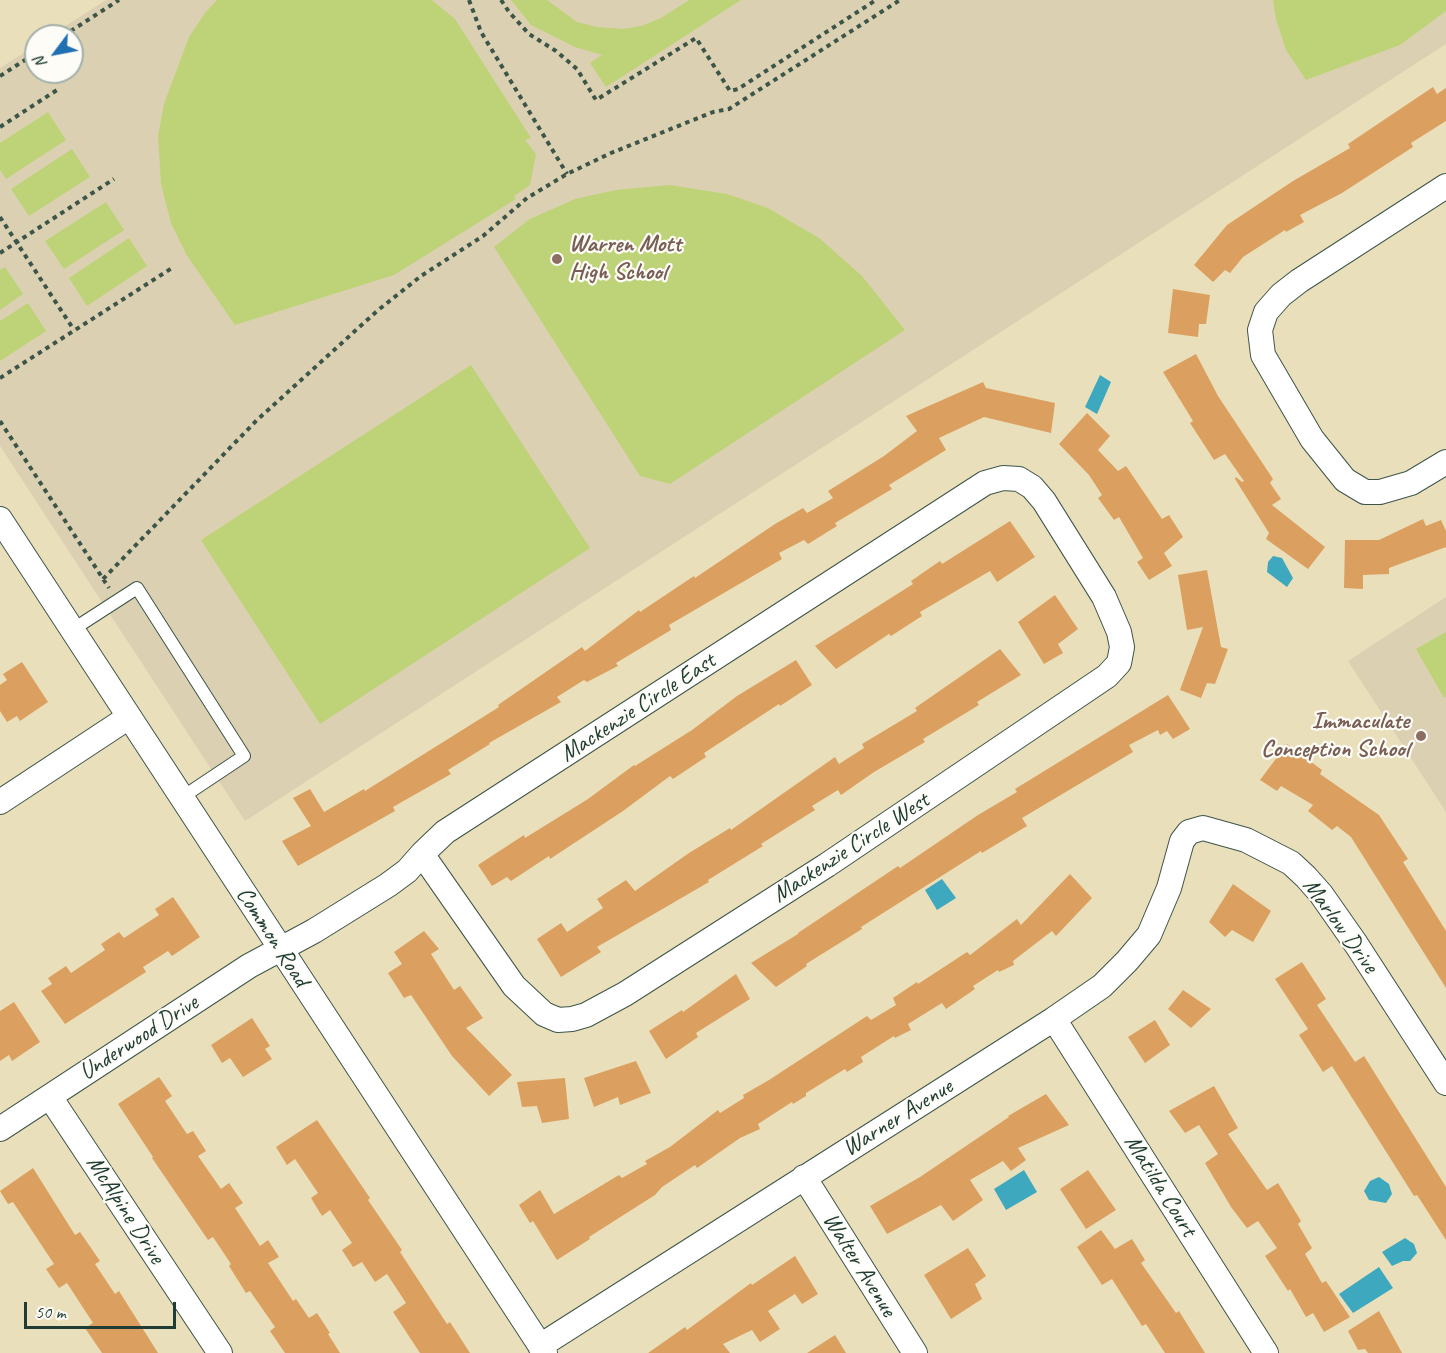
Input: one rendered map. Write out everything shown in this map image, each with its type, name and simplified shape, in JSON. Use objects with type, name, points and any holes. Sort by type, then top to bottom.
[{"type":"street","points":[[1446,186],[1299,281],[1281,295],[1266,312],[1260,330],[1263,355],[1312,440],[1346,480],[1365,492],[1380,492],[1411,483],[1446,462]]},
{"type":"street","name":"Mackenzie Circle East","points":[[280,949],[314,932],[388,885],[407,871],[445,832],[967,494],[985,483],[1003,478]]},
{"type":"street","name":"Mackenzie Circle West","points":[[423,854],[514,986],[544,1014],[558,1020],[585,1015],[625,994],[827,865],[1107,676],[1119,663],[1122,647],[1113,616],[1098,587],[1044,501],[1032,487],[1018,479],[1003,478]]},
{"type":"street","name":"Common Road","points":[[0,519],[542,1349]]},
{"type":"street","points":[[0,802],[129,717]]},
{"type":"street","name":"Marlow Drive","points":[[1189,832],[1203,828],[1246,840],[1291,863],[1306,877],[1321,894],[1356,944],[1446,1083]]},
{"type":"street","name":"Warner Avenue","points":[[542,1349],[1102,986],[1149,935],[1169,888],[1182,841],[1189,832]]},
{"type":"street","name":"Underwood Drive","points":[[0,1129],[249,966],[280,949]]},
{"type":"street","name":"Matilda Court","points":[[1054,1019],[1266,1353]]},
{"type":"street","name":"McAlpine Drive","points":[[50,1096],[220,1353]]},
{"type":"street","name":"Walter Avenue","points":[[804,1178],[915,1353]]},
{"type":"lane","points":[[72,630],[137,588],[244,756],[181,798]]},
{"type":"path","points":[[82,24],[119,0]]},
{"type":"path","points":[[469,0],[481,32],[567,174]]},
{"type":"path","points":[[501,0],[529,34],[556,51],[577,69],[596,100],[696,39],[730,91],[738,89],[876,0]]},
{"type":"path","points":[[103,579],[256,421],[377,311],[421,276],[483,236],[527,198],[567,174],[611,153],[713,112],[729,109],[900,0]]},
{"type":"path","points":[[0,76],[24,61]]},
{"type":"path","points":[[0,127],[57,90]]},
{"type":"path","points":[[0,253],[114,179]]},
{"type":"path","points":[[0,217],[74,330]]},
{"type":"path","points":[[0,378],[172,268]]},
{"type":"path","points":[[0,421],[117,601]]},
{"type":"shaded area","name":"Warren Mott High School","points":[[106,0],[1446,0],[1446,44],[245,821],[0,446],[0,68],[24,53],[24,84],[84,84],[84,24],[69,24]]},
{"type":"shaded area","name":"Immaculate Conception School","points":[[1446,597],[1446,812],[1348,661]]},
{"type":"green space","points":[[217,0],[432,0],[455,19],[531,138],[525,140],[536,154],[530,185],[514,196],[516,199],[394,275],[235,325],[186,254],[171,223],[161,184],[158,136],[164,104],[189,37]]},
{"type":"green space","points":[[511,0],[547,0],[577,22],[597,27],[623,29],[641,26],[661,18],[689,0],[741,0],[606,87],[590,63],[602,55],[575,47],[531,25]]},
{"type":"green space","points":[[1273,0],[1446,0],[1446,11],[1400,45],[1306,80],[1286,50],[1276,19]]},
{"type":"green space","points":[[48,112],[66,140],[6,179],[0,170],[0,143]]},
{"type":"green space","points":[[72,149],[90,177],[29,216],[11,189]]},
{"type":"green space","points":[[670,185],[727,194],[768,208],[819,238],[862,276],[905,330],[670,484],[640,476],[494,247],[530,219],[575,199],[616,190]]},
{"type":"green space","points":[[106,202],[124,230],[64,269],[45,241]]},
{"type":"green space","points":[[129,238],[147,266],[87,306],[69,278]]},
{"type":"green space","points":[[5,267],[23,294],[0,310],[0,270]]},
{"type":"green space","points":[[28,303],[46,331],[0,361],[0,321]]},
{"type":"green space","points":[[471,365],[590,548],[320,724],[201,540]]},
{"type":"green space","points":[[1446,632],[1446,696],[1444,698],[1416,649]]},
{"type":"water","points":[[1100,375],[1111,382],[1097,414],[1085,407]]},
{"type":"water","points":[[1273,556],[1282,558],[1293,578],[1287,587],[1267,572],[1268,562]]},
{"type":"water","points":[[942,879],[956,898],[937,910],[925,890]]},
{"type":"water","points":[[1024,1170],[1037,1192],[1006,1210],[994,1189]]},
{"type":"water","points":[[1379,1177],[1389,1184],[1392,1194],[1386,1203],[1369,1200],[1364,1191],[1370,1181]]},
{"type":"water","points":[[1405,1238],[1414,1244],[1417,1253],[1410,1261],[1403,1261],[1392,1266],[1382,1252]]},
{"type":"water","points":[[1379,1267],[1393,1288],[1353,1313],[1339,1294]]},
{"type":"building","points":[[1433,87],[1437,94],[1446,88],[1446,121],[1411,143],[1413,147],[1342,193],[1300,215],[1304,222],[1286,232],[1285,230],[1243,257],[1230,273],[1225,270],[1213,282],[1194,265],[1227,225],[1293,181],[1350,148],[1348,144]]},
{"type":"building","points":[[1173,289],[1210,295],[1206,324],[1199,324],[1198,337],[1168,333]]},
{"type":"building","points":[[1196,354],[1218,396],[1273,479],[1270,483],[1281,499],[1272,505],[1325,547],[1308,569],[1266,539],[1269,533],[1235,479],[1236,477],[1244,481],[1225,454],[1214,460],[1190,423],[1193,421],[1163,372]]},
{"type":"building","points":[[983,382],[986,388],[1055,403],[1051,433],[984,417],[939,438],[946,450],[889,485],[892,489],[835,523],[837,526],[808,544],[804,540],[779,553],[782,559],[669,625],[671,630],[616,663],[618,666],[587,682],[584,680],[557,697],[561,702],[489,743],[448,770],[451,774],[393,807],[395,811],[298,866],[282,841],[311,826],[293,798],[310,789],[324,812],[364,789],[365,791],[499,707],[498,705],[582,647],[585,651],[639,610],[640,612],[694,576],[695,578],[775,524],[803,508],[807,513],[833,498],[828,491],[884,456],[917,431],[906,416]]},
{"type":"building","points":[[1087,413],[1110,436],[1098,450],[1118,471],[1126,466],[1162,519],[1169,515],[1183,537],[1164,553],[1172,566],[1149,580],[1137,562],[1143,558],[1119,517],[1114,520],[1098,498],[1102,495],[1089,475],[1059,444]]},
{"type":"building","points":[[1423,519],[1426,526],[1441,520],[1446,531],[1446,547],[1389,568],[1389,574],[1363,575],[1363,589],[1344,588],[1345,540],[1379,540]]},
{"type":"building","points":[[1010,521],[1035,557],[997,582],[990,571],[920,612],[922,616],[891,636],[889,634],[836,669],[815,646],[913,584],[911,581],[940,561],[942,564]]},
{"type":"building","points":[[1207,570],[1221,647],[1228,649],[1215,684],[1207,683],[1201,698],[1180,690],[1203,627],[1187,630],[1178,575]]},
{"type":"building","points":[[1055,595],[1078,629],[1058,644],[1063,653],[1044,664],[1018,622]]},
{"type":"building","points":[[1000,649],[1021,675],[977,702],[979,705],[923,739],[925,742],[874,772],[841,795],[838,790],[812,806],[815,810],[708,880],[709,882],[597,947],[601,952],[561,977],[537,939],[561,923],[567,932],[603,908],[597,899],[626,880],[635,891],[689,853],[730,828],[731,830],[835,757],[839,764],[864,748],[862,744],[917,711],[915,708]]},
{"type":"building","points":[[796,660],[812,685],[704,753],[706,757],[673,779],[670,776],[623,811],[550,859],[549,856],[511,881],[507,877],[492,886],[478,865],[524,835],[525,838],[588,799],[634,765],[692,730],[737,696]]},
{"type":"building","points":[[22,662],[48,702],[20,721],[17,716],[7,722],[0,711],[0,685],[7,680],[3,674]]},
{"type":"building","points":[[1168,695],[1190,729],[1173,739],[1167,731],[1160,735],[1158,730],[1129,745],[1133,752],[1022,818],[1027,826],[982,853],[981,851],[861,927],[862,929],[806,964],[807,966],[776,987],[751,963],[898,866],[900,868],[978,815],[1017,792],[1015,789]]},
{"type":"building","points":[[1287,744],[1322,770],[1320,774],[1379,815],[1408,859],[1403,862],[1446,931],[1446,988],[1351,837],[1337,826],[1332,830],[1308,811],[1313,805],[1281,786],[1277,791],[1260,780]]},
{"type":"building","points":[[1070,874],[1092,898],[1056,936],[1052,931],[1013,961],[1014,965],[999,972],[998,970],[973,986],[975,989],[946,1009],[942,1003],[908,1024],[911,1030],[895,1038],[894,1036],[861,1057],[863,1062],[847,1072],[845,1069],[806,1093],[806,1096],[793,1104],[792,1102],[758,1124],[760,1129],[740,1138],[697,1168],[695,1165],[662,1187],[655,1195],[557,1260],[533,1221],[530,1223],[519,1205],[540,1190],[554,1214],[619,1175],[622,1178],[647,1164],[645,1161],[670,1147],[718,1110],[720,1113],[744,1098],[743,1095],[867,1016],[871,1020],[896,1005],[893,998],[917,982],[918,984],[967,952],[970,955],[1017,919],[1021,925]]},
{"type":"building","points":[[1233,884],[1271,911],[1253,942],[1232,930],[1225,937],[1209,922]]},
{"type":"building","points":[[173,897],[200,937],[172,956],[168,951],[143,967],[146,972],[65,1024],[41,991],[52,984],[48,978],[66,966],[71,973],[105,950],[101,944],[119,932],[124,938],[159,915],[155,909]]},
{"type":"building","points":[[424,931],[439,949],[431,954],[454,990],[460,986],[483,1018],[466,1028],[512,1075],[489,1096],[452,1056],[411,995],[404,998],[388,973],[402,964],[394,952]]},
{"type":"building","points":[[1302,962],[1326,999],[1317,1005],[1355,1062],[1364,1056],[1446,1187],[1446,1240],[1417,1195],[1414,1196],[1332,1066],[1323,1072],[1299,1035],[1308,1029],[1275,979]]},
{"type":"building","points":[[736,974],[750,999],[696,1033],[698,1037],[666,1059],[649,1031],[682,1010],[683,1012]]},
{"type":"building","points":[[1183,990],[1211,1009],[1191,1028],[1168,1009]]},
{"type":"building","points":[[14,1002],[40,1042],[12,1061],[9,1055],[0,1061],[0,1011]]},
{"type":"building","points":[[252,1018],[270,1046],[265,1049],[272,1059],[243,1077],[230,1058],[222,1063],[211,1045]]},
{"type":"building","points":[[1155,1020],[1170,1045],[1145,1063],[1128,1037]]},
{"type":"building","points":[[636,1061],[651,1093],[620,1105],[618,1097],[594,1107],[584,1078]]},
{"type":"building","points":[[159,1077],[172,1096],[165,1101],[187,1134],[193,1131],[206,1151],[198,1156],[221,1189],[229,1183],[243,1203],[235,1208],[260,1246],[268,1240],[279,1257],[268,1263],[293,1301],[296,1299],[309,1318],[317,1313],[340,1353],[285,1353],[270,1331],[275,1327],[250,1291],[246,1293],[229,1266],[231,1264],[213,1237],[208,1240],[152,1158],[118,1104]]},
{"type":"building","points":[[565,1078],[569,1119],[542,1123],[537,1106],[522,1107],[517,1082]]},
{"type":"building","points":[[1214,1086],[1238,1128],[1228,1134],[1267,1190],[1278,1183],[1301,1221],[1298,1224],[1312,1248],[1305,1254],[1322,1283],[1326,1281],[1350,1317],[1324,1332],[1313,1313],[1306,1317],[1290,1289],[1288,1291],[1265,1256],[1277,1248],[1258,1221],[1247,1228],[1231,1207],[1205,1163],[1218,1154],[1199,1125],[1185,1133],[1169,1111]]},
{"type":"building","points":[[1046,1094],[1069,1125],[1018,1148],[1026,1160],[1011,1171],[1003,1161],[970,1180],[983,1200],[953,1221],[941,1205],[887,1234],[870,1206],[920,1177],[1008,1116]]},
{"type":"building","points":[[317,1120],[370,1198],[368,1200],[402,1250],[400,1252],[447,1324],[450,1322],[470,1353],[420,1353],[393,1312],[406,1303],[387,1274],[375,1282],[362,1262],[353,1267],[342,1250],[352,1243],[330,1210],[322,1216],[311,1198],[318,1193],[295,1159],[287,1165],[276,1147]]},
{"type":"building","points":[[33,1168],[75,1235],[80,1232],[100,1261],[95,1264],[115,1294],[119,1291],[158,1353],[102,1353],[85,1328],[93,1323],[67,1283],[59,1288],[46,1269],[54,1264],[13,1202],[8,1204],[0,1191]]},
{"type":"building","points":[[1088,1170],[1116,1210],[1086,1229],[1060,1189]]},
{"type":"building","points":[[1101,1230],[1115,1249],[1132,1239],[1145,1260],[1141,1263],[1176,1313],[1179,1311],[1205,1353],[1165,1353],[1146,1324],[1142,1326],[1112,1279],[1102,1285],[1077,1247]]},
{"type":"building","points":[[968,1248],[986,1276],[975,1284],[982,1299],[951,1319],[924,1275]]},
{"type":"building","points":[[795,1256],[818,1294],[802,1304],[795,1294],[768,1311],[780,1329],[760,1342],[752,1330],[723,1344],[730,1353],[648,1353],[685,1327],[687,1330],[751,1283],[752,1285]]},
{"type":"building","points":[[1379,1311],[1402,1353],[1368,1353],[1365,1349],[1358,1350],[1348,1331]]},
{"type":"building","points":[[835,1335],[846,1353],[807,1353]]},
{"type":"place","name":"Warren Mott High School","points":[[557,259]]},
{"type":"place","name":"Immaculate Conception School","points":[[1421,736]]}]
